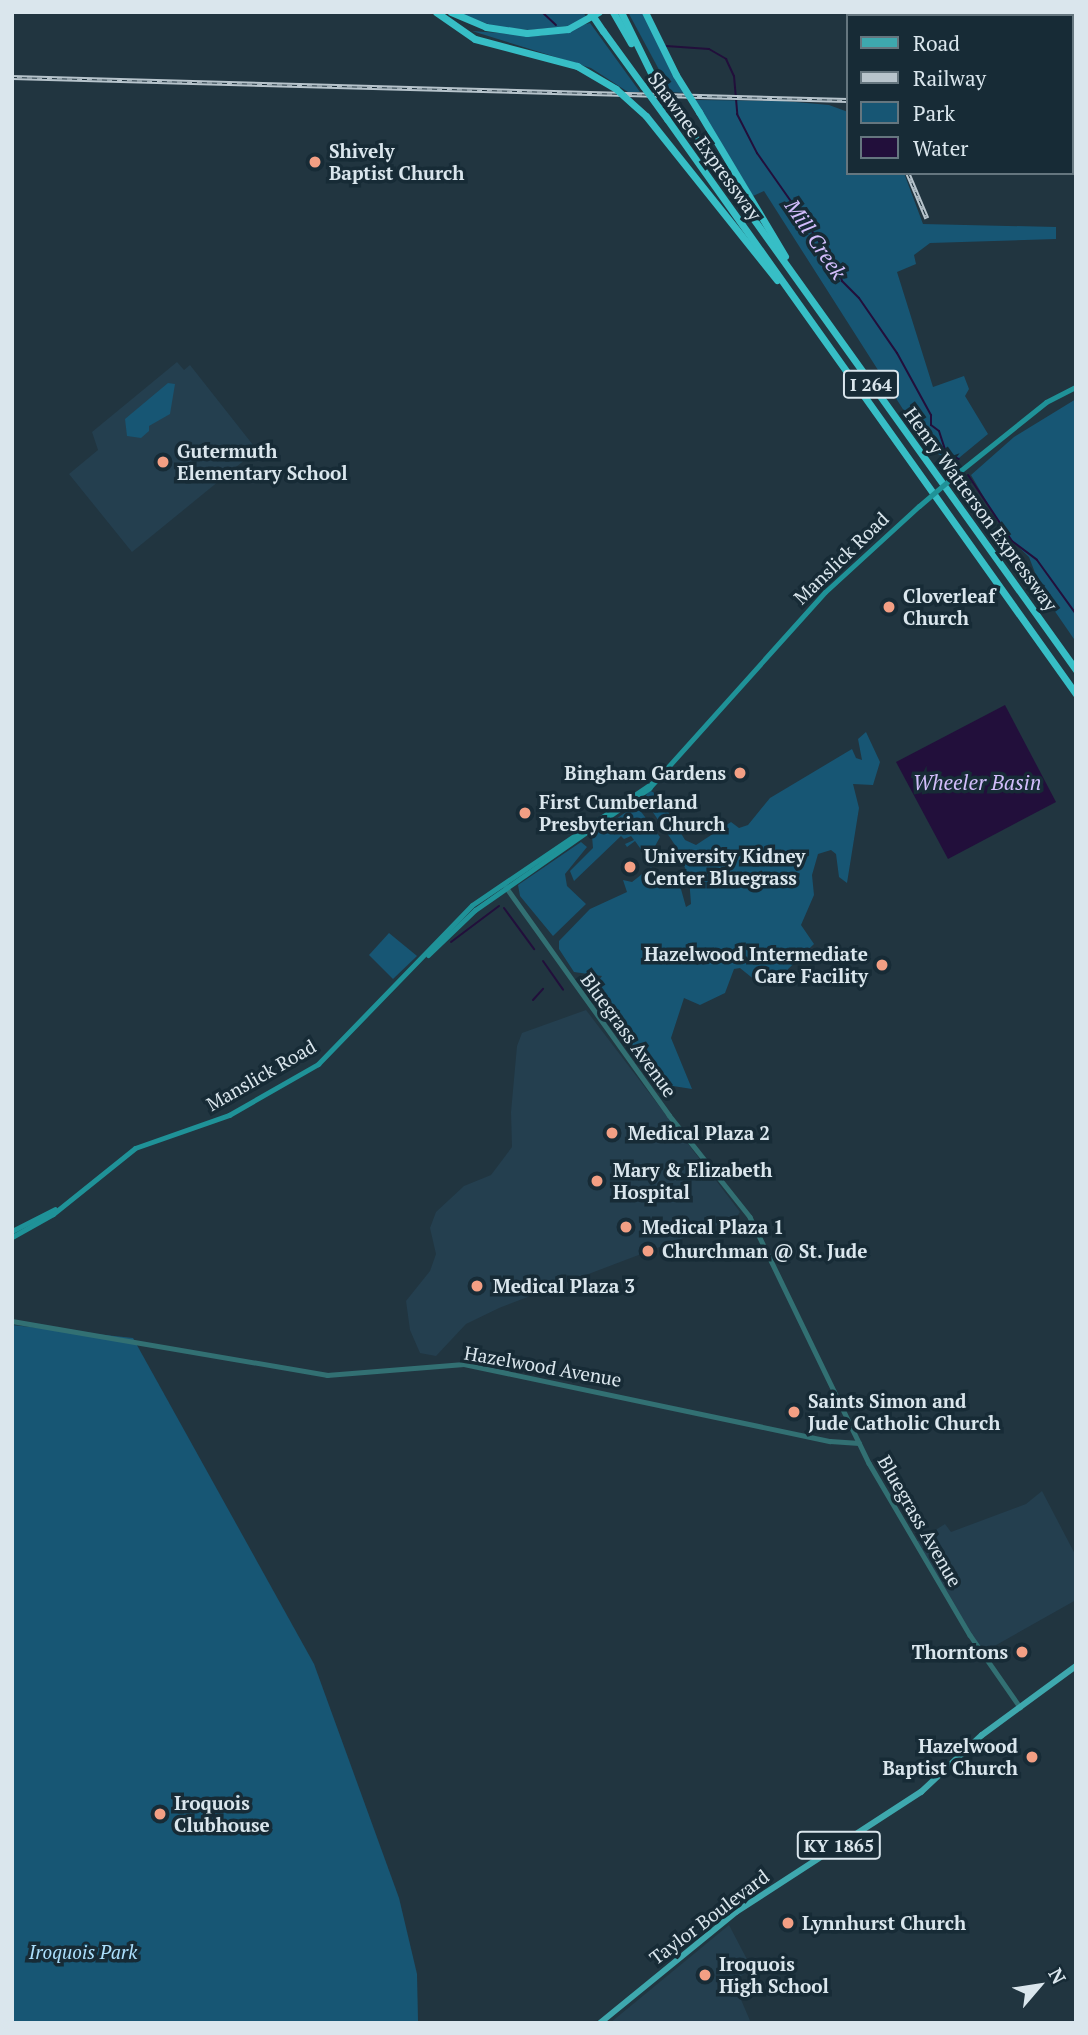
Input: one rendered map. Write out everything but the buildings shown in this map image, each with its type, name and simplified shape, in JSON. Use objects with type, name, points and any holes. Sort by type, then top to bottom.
[{"type":"highway","points":[[436,12],[475,39],[577,66],[616,89],[646,116],[794,298]]},
{"type":"highway","points":[[451,12],[486,27],[527,33],[568,29],[599,12]]},
{"type":"highway","name":"Shawnee Expressway","points":[[590,12],[794,298]]},
{"type":"highway","points":[[645,12],[676,75],[795,276]]},
{"type":"highway","name":"Henry Watterson Expressway","points":[[617,14],[677,112],[1076,670]]},
{"type":"highway","name":"Henry Watterson Expressway","points":[[794,298],[1076,694]]},
{"type":"main road","name":"Manslick Road","points":[[12,1237],[58,1209],[135,1148],[229,1115],[318,1063],[422,958],[475,910],[655,780],[834,583],[919,506],[1046,402],[1076,387]]},
{"type":"main road","name":"Manslick Road","points":[[12,1231],[58,1209]]},
{"type":"main road","name":"Taylor Boulevard","points":[[600,2023],[730,1916],[921,1792],[976,1740],[1076,1667]]},
{"type":"street","name":"Bluegrass Avenue","points":[[505,886],[669,1115],[750,1217],[859,1443],[970,1635],[1020,1707]]},
{"type":"street","name":"Hazelwood Avenue","points":[[12,1321],[133,1338],[327,1375],[464,1364],[830,1441],[859,1443]]},
{"type":"shaded area","name":"Gutermuth Elementary School","points":[[177,362],[184,370],[190,365],[257,450],[132,552],[69,474],[98,450],[92,432]]},
{"type":"shaded area","name":"Mary & Elizabeth Hospital","points":[[586,1010],[740,1212],[736,1218],[499,1308],[466,1324],[436,1356],[420,1353],[410,1330],[406,1301],[430,1271],[436,1254],[430,1228],[436,1212],[464,1186],[491,1175],[512,1147],[511,1112],[517,1046],[522,1033]]},
{"type":"shaded area","points":[[1042,1491],[1076,1556],[1076,1600],[982,1653],[915,1543],[945,1524],[951,1532],[1026,1504]]},
{"type":"shaded area","name":"Iroquois High School","points":[[729,1925],[752,1969],[733,1981],[751,2023],[610,2023]]},
{"type":"green space","points":[[456,12],[583,12],[587,18],[569,26],[529,30],[496,27]]},
{"type":"green space","points":[[628,12],[642,12],[684,93],[671,92]]},
{"type":"green space","points":[[590,23],[640,92],[628,92],[591,68],[472,31],[541,36]]},
{"type":"green space","points":[[695,100],[784,101],[829,105],[846,111],[846,175],[905,175],[923,224],[1056,227],[1056,239],[930,243],[914,255],[916,264],[897,272],[933,387],[964,376],[969,389],[965,396],[988,434],[954,462],[938,454],[913,425],[764,191],[753,196]]},
{"type":"green space","points":[[168,383],[175,384],[170,414],[149,426],[149,431],[141,438],[127,436],[125,419]]},
{"type":"green space","points":[[1076,399],[1076,642],[1043,594],[1029,557],[1006,535],[971,475],[1014,437]]},
{"type":"green space","points":[[866,732],[880,762],[873,785],[853,784],[859,808],[847,883],[839,877],[836,854],[831,850],[818,854],[812,875],[814,895],[801,925],[814,944],[783,974],[761,985],[740,968],[734,969],[725,993],[700,1005],[684,998],[671,1038],[692,1089],[673,1086],[661,1092],[590,992],[602,976],[574,972],[559,949],[559,941],[590,909],[627,892],[623,880],[632,882],[651,867],[661,875],[677,875],[686,907],[691,904],[689,877],[675,845],[644,799],[649,790],[658,795],[685,840],[696,845],[731,822],[739,828],[748,825],[770,798],[852,749],[856,758],[862,760],[858,739]]},
{"type":"green space","points":[[636,805],[660,837],[648,859],[635,841],[627,847],[625,844],[634,840],[631,836],[624,839],[621,836],[574,881],[570,871],[593,848],[592,836]]},
{"type":"green space","points":[[581,842],[587,847],[565,874],[567,886],[586,904],[553,936],[520,896],[518,885]]},
{"type":"green space","points":[[389,933],[417,956],[393,979],[369,955]]},
{"type":"green space","name":"Iroquois Park","points":[[12,1325],[133,1338],[314,1664],[399,1898],[417,1974],[418,2021],[12,2023]]},
{"type":"water","name":"Wheeler Basin","points":[[1005,705],[1056,802],[948,859],[896,762]]},
{"type":"waterway","name":"Mill Creek","points":[[542,12],[556,25]]},
{"type":"waterway","name":"Mill Creek","points":[[666,46],[709,49],[726,59],[734,76],[737,114],[757,153],[837,267],[842,281],[859,298],[897,353],[931,415],[931,425],[939,431],[946,453],[959,459]]},
{"type":"waterway","name":"Mill Creek","points":[[968,475],[1012,541],[1037,560],[1076,614]]},
{"type":"waterway","points":[[451,942],[499,906]]},
{"type":"waterway","points":[[504,908],[534,949]]},
{"type":"waterway","points":[[543,961],[563,990]]},
{"type":"waterway","points":[[533,1000],[543,989]]},
{"type":"railway","points":[[12,77],[846,100]]},
{"type":"railway","points":[[909,175],[927,218]]},
{"type":"place","name":"Shively Baptist Church","points":[[315,162]]},
{"type":"place","name":"Gutermuth Elementary School","points":[[163,462]]},
{"type":"place","name":"Cloverleaf Church","points":[[889,607]]},
{"type":"place","name":"Bingham Gardens","points":[[740,773]]},
{"type":"place","name":"First Cumberland Presbyterian Church","points":[[525,813]]},
{"type":"place","name":"University Kidney Center Bluegrass","points":[[630,867]]},
{"type":"place","name":"Hazelwood Intermediate Care Facility","points":[[882,965]]},
{"type":"place","name":"Medical Plaza 2","points":[[612,1133]]},
{"type":"place","name":"Mary & Elizabeth Hospital","points":[[597,1181]]},
{"type":"place","name":"Medical Plaza 1","points":[[626,1227]]},
{"type":"place","name":"Churchman @ St. Jude","points":[[648,1251]]},
{"type":"place","name":"Medical Plaza 3","points":[[477,1286]]},
{"type":"place","name":"Saints Simon and Jude Catholic Church","points":[[794,1412]]},
{"type":"place","name":"Thorntons","points":[[1022,1652]]},
{"type":"place","name":"Hazelwood Baptist Church","points":[[1032,1757]]},
{"type":"place","name":"Iroquois Clubhouse","points":[[160,1814]]},
{"type":"place","name":"Lynnhurst Church","points":[[788,1923]]},
{"type":"place","name":"Iroquois High School","points":[[705,1975]]}]
